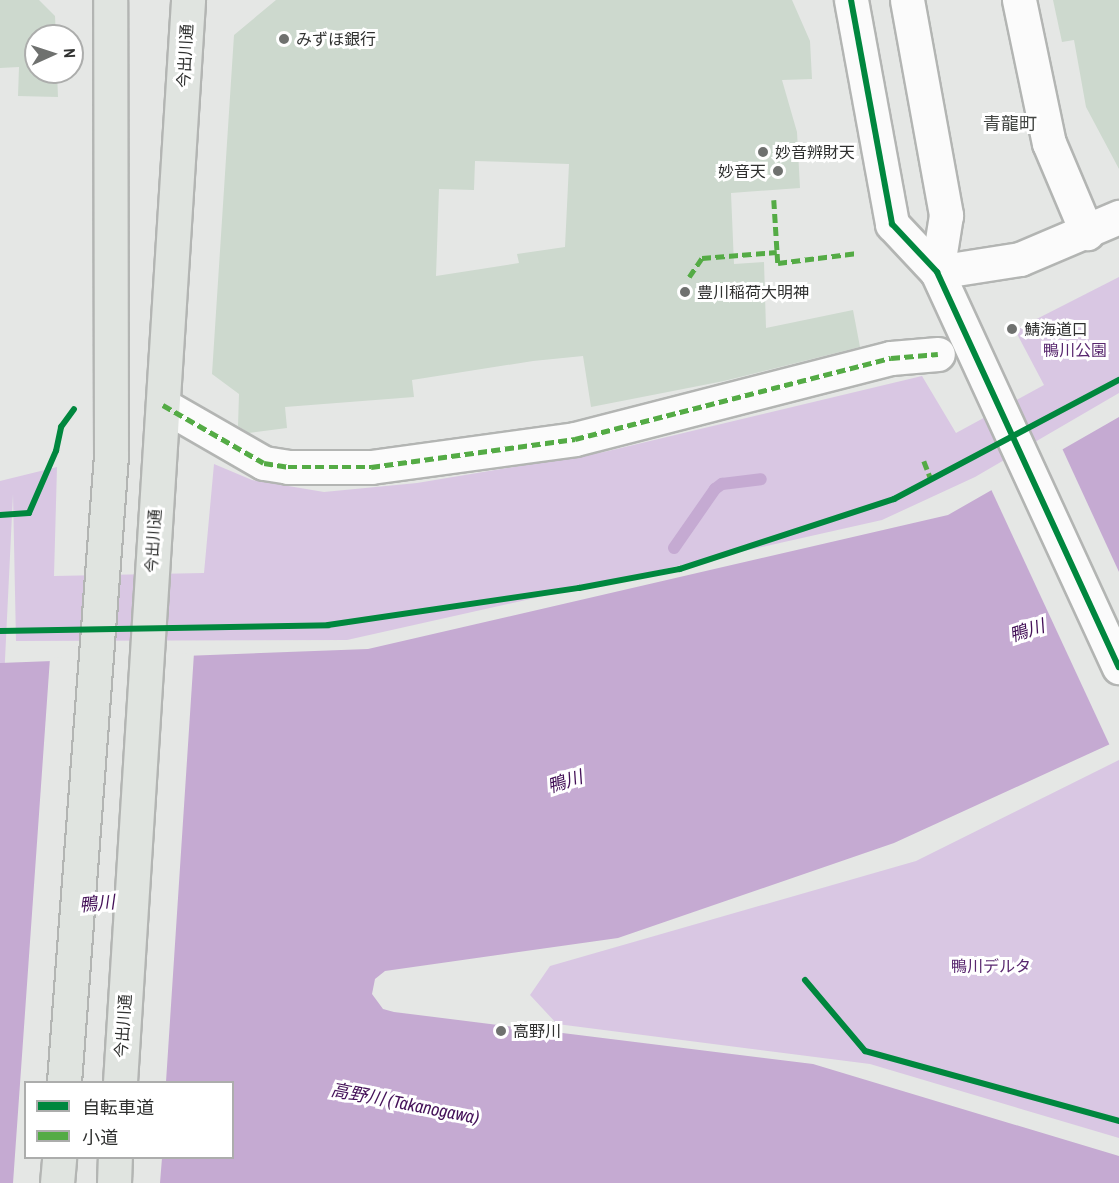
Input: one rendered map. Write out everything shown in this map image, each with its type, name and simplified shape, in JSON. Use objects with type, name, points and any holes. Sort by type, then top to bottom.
[{"type":"main road","points":[[64,1081],[111,455],[110,0]]},
{"type":"main road","name":"今出川通","points":[[120,1081],[188,0]]},
{"type":"main road","points":[[57,1183],[58,1159]]},
{"type":"main road","points":[[114,1183],[115,1159]]},
{"type":"street","points":[[852,0],[892,224],[937,272],[978,356],[1119,667]]},
{"type":"street","points":[[907,0],[946,215],[937,272]]},
{"type":"street","points":[[1019,0],[1049,143],[1087,233]]},
{"type":"street","points":[[937,272],[1020,260],[1087,233],[1119,217]]},
{"type":"street","points":[[163,405],[264,463],[288,467],[371,467],[575,439],[891,358],[938,354]]},
{"type":"green space","name":"鴨川公園","points":[[1119,277],[1119,393],[975,477],[882,520],[347,640],[16,641],[13,494],[0,763],[0,481],[57,467],[54,576],[204,573],[214,464],[252,480],[324,492],[417,483],[604,452],[922,376],[956,433],[1044,385],[1015,330]]},
{"type":"green space","name":"鴨川デルタ","points":[[1119,760],[1119,1138],[870,1064],[557,1024],[530,995],[550,966],[916,861]]},
{"type":"water","points":[[1119,417],[1119,740],[894,843],[618,938],[385,971],[375,979],[372,994],[383,1009],[394,1012],[813,1064],[1119,1156],[1119,1183],[0,1183],[0,663],[368,649],[948,515]]},
{"type":"pier","points":[[1061,446],[1119,572],[1119,744],[1111,748],[990,487]]},
{"type":"pier","points":[[194,653],[166,1081],[24,1081],[24,1159],[162,1159],[160,1183],[13,1183],[50,658]]},
{"type":"building","points":[[0,0],[39,0],[55,16],[55,24],[24,24],[24,84],[57,84],[58,97],[18,96],[19,67],[0,68]]},
{"type":"building","points":[[276,0],[792,0],[810,41],[812,79],[782,80],[797,132],[800,188],[731,193],[734,264],[764,262],[766,328],[853,310],[860,347],[724,381],[591,407],[583,356],[533,361],[412,380],[414,397],[285,407],[287,428],[249,433],[238,426],[239,394],[212,374],[234,35]],"holes":[[[475,161],[569,164],[565,247],[517,254],[519,263],[436,276],[439,189],[474,190]]]},
{"type":"building","points":[[1053,0],[1119,0],[1119,169],[1086,107],[1074,40],[1062,42]]},
{"type":"waterway","points":[[674,548],[715,489],[722,484],[761,479]]},
{"type":"marked path","points":[[774,200],[778,263],[857,253]]},
{"type":"marked path","points":[[689,277],[702,258],[777,252]]},
{"type":"marked path","points":[[163,405],[264,463],[288,467],[371,467],[575,439],[891,358],[938,354]]},
{"type":"marked path","points":[[924,461],[930,477]]},
{"type":"cycle path","points":[[851,0],[892,224],[937,272],[1119,667]]},
{"type":"cycle path","points":[[0,631],[328,625],[579,588],[680,569],[894,499],[1119,380]]},
{"type":"cycle path","points":[[0,515],[29,513],[56,451],[61,427],[74,409]]},
{"type":"cycle path","points":[[805,980],[865,1051],[1119,1121]]},
{"type":"place","name":"みずほ銀行","points":[[284,39]]},
{"type":"place","name":"妙音辨財天","points":[[763,152]]},
{"type":"place","name":"妙音天","points":[[778,171]]},
{"type":"place","name":"豊川稲荷大明神","points":[[685,292]]},
{"type":"place","name":"鯖海道口","points":[[1012,329]]},
{"type":"place","name":"高野川","points":[[501,1031]]},
{"type":"district","name":"青龍町","points":[[1010,124]]},
{"type":"water label","name":"鴨川","points":[[1027,631]]},
{"type":"water label","name":"鴨川","points":[[565,782]]},
{"type":"water label","name":"鴨川","points":[[97,904]]},
{"type":"water label","name":"高野川 (Takanogawa)","points":[[405,1104]]}]
